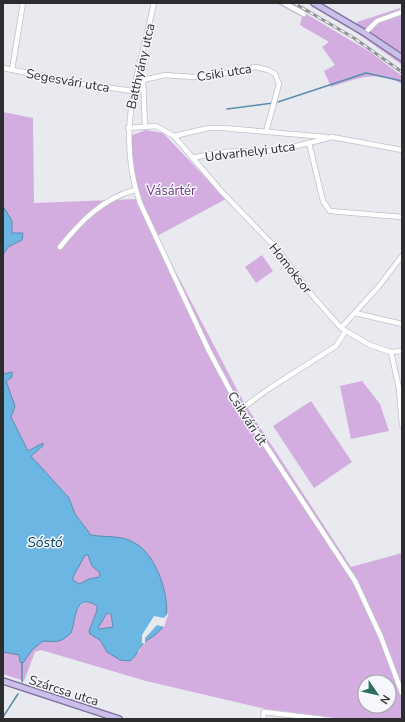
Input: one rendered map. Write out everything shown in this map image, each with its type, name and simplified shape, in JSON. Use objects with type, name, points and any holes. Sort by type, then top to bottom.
[{"type":"main road","points":[[318,4],[402,58]]},
{"type":"main road","name":"Szárcsa utca","points":[[3,681],[119,719]]},
{"type":"street","points":[[12,70],[23,3]]},
{"type":"street","name":"Batthyány utca","points":[[128,128],[133,91],[154,3]]},
{"type":"street","points":[[284,3],[304,14]]},
{"type":"street","points":[[365,33],[378,21],[402,12]]},
{"type":"street","name":"Csiki utca","points":[[136,79],[143,80],[165,75],[192,78],[211,76],[256,67],[268,70],[275,74],[279,84],[266,132]]},
{"type":"street","name":"Segesvári utca","points":[[3,68],[83,84],[133,91]]},
{"type":"street","points":[[143,80],[145,126]]},
{"type":"street","name":"Homoksor","points":[[128,128],[156,126],[174,136],[222,192],[278,250],[312,295],[345,332],[370,345],[391,352]]},
{"type":"street","name":"Csikvári út","points":[[128,128],[130,158],[135,190],[145,216],[206,346],[241,409],[355,581],[381,637],[402,693]]},
{"type":"street","points":[[174,136],[208,128],[232,128],[332,137]]},
{"type":"street","name":"Udvarhelyi utca","points":[[192,158],[220,152],[276,150],[332,137],[402,150]]},
{"type":"street","points":[[309,143],[323,201],[330,211],[402,217]]},
{"type":"street","points":[[60,247],[78,226],[101,205],[123,193],[135,190]]},
{"type":"street","points":[[341,328],[402,256]]},
{"type":"street","points":[[355,313],[402,324]]},
{"type":"street","points":[[241,409],[270,388],[336,346],[345,332]]},
{"type":"street","points":[[402,351],[391,352],[398,380],[402,425]]},
{"type":"street","points":[[263,719],[264,712],[323,719]]},
{"type":"green space","points":[[276,3],[288,3],[370,52],[402,76],[402,84],[393,79],[375,76],[358,79],[331,87],[324,71],[335,65],[322,47],[329,42],[300,25],[302,17]]},
{"type":"green space","points":[[400,8],[402,15],[402,65],[357,33],[357,22]]},
{"type":"green space","name":"Vásártér","points":[[3,112],[33,118],[34,203],[138,199],[127,137],[146,130],[163,133],[226,199],[157,236],[243,401],[351,567],[402,553],[402,719],[343,719],[266,709],[146,681],[41,650],[35,652],[24,681],[3,674],[3,633],[67,557],[74,622],[76,613],[81,605],[87,602],[92,603],[97,606],[97,610],[89,631],[90,634],[100,640],[107,652],[139,652],[142,644],[147,642],[99,577],[89,579],[79,584],[73,580],[73,574],[85,554],[88,555],[91,535],[75,514],[69,498],[30,455],[43,447],[43,443],[28,451],[11,417],[15,406],[6,381],[12,372],[3,374]]},
{"type":"green space","points":[[262,255],[273,271],[256,283],[245,267]]},
{"type":"green space","points":[[362,381],[380,404],[389,431],[351,439],[340,386]]},
{"type":"green space","points":[[311,401],[352,462],[314,488],[273,426]]},
{"type":"green space","points":[[107,613],[111,614],[113,627],[99,630],[99,623]]},
{"type":"water","points":[[3,206],[12,221],[12,233],[23,233],[22,240],[8,247],[3,255]]},
{"type":"water","name":"Sóstó","points":[[12,372],[12,377],[6,381],[15,406],[11,417],[28,451],[43,443],[43,446],[31,456],[69,498],[75,514],[91,535],[127,539],[145,551],[158,571],[167,608],[166,619],[162,628],[141,646],[130,661],[120,660],[107,652],[100,640],[90,634],[89,631],[97,610],[97,606],[89,602],[84,602],[77,609],[71,633],[64,639],[58,641],[43,641],[32,650],[23,663],[20,662],[19,655],[3,652],[3,374]],"holes":[[[85,555],[88,555],[92,566],[100,573],[99,577],[89,579],[79,584],[73,580],[73,577]],[[107,613],[111,614],[113,627],[99,629],[98,628]]]},
{"type":"pier","points":[[169,612],[164,627],[157,625],[145,638],[145,644],[142,643],[142,635],[154,616],[164,618]]},
{"type":"waterway","points":[[278,102],[366,73],[402,81]]},
{"type":"waterway","points":[[227,109],[273,103]]},
{"type":"waterway","points":[[22,663],[22,682]]},
{"type":"waterway","points":[[3,717],[18,694]]},
{"type":"railway","points":[[294,3],[354,38],[402,72]]}]
